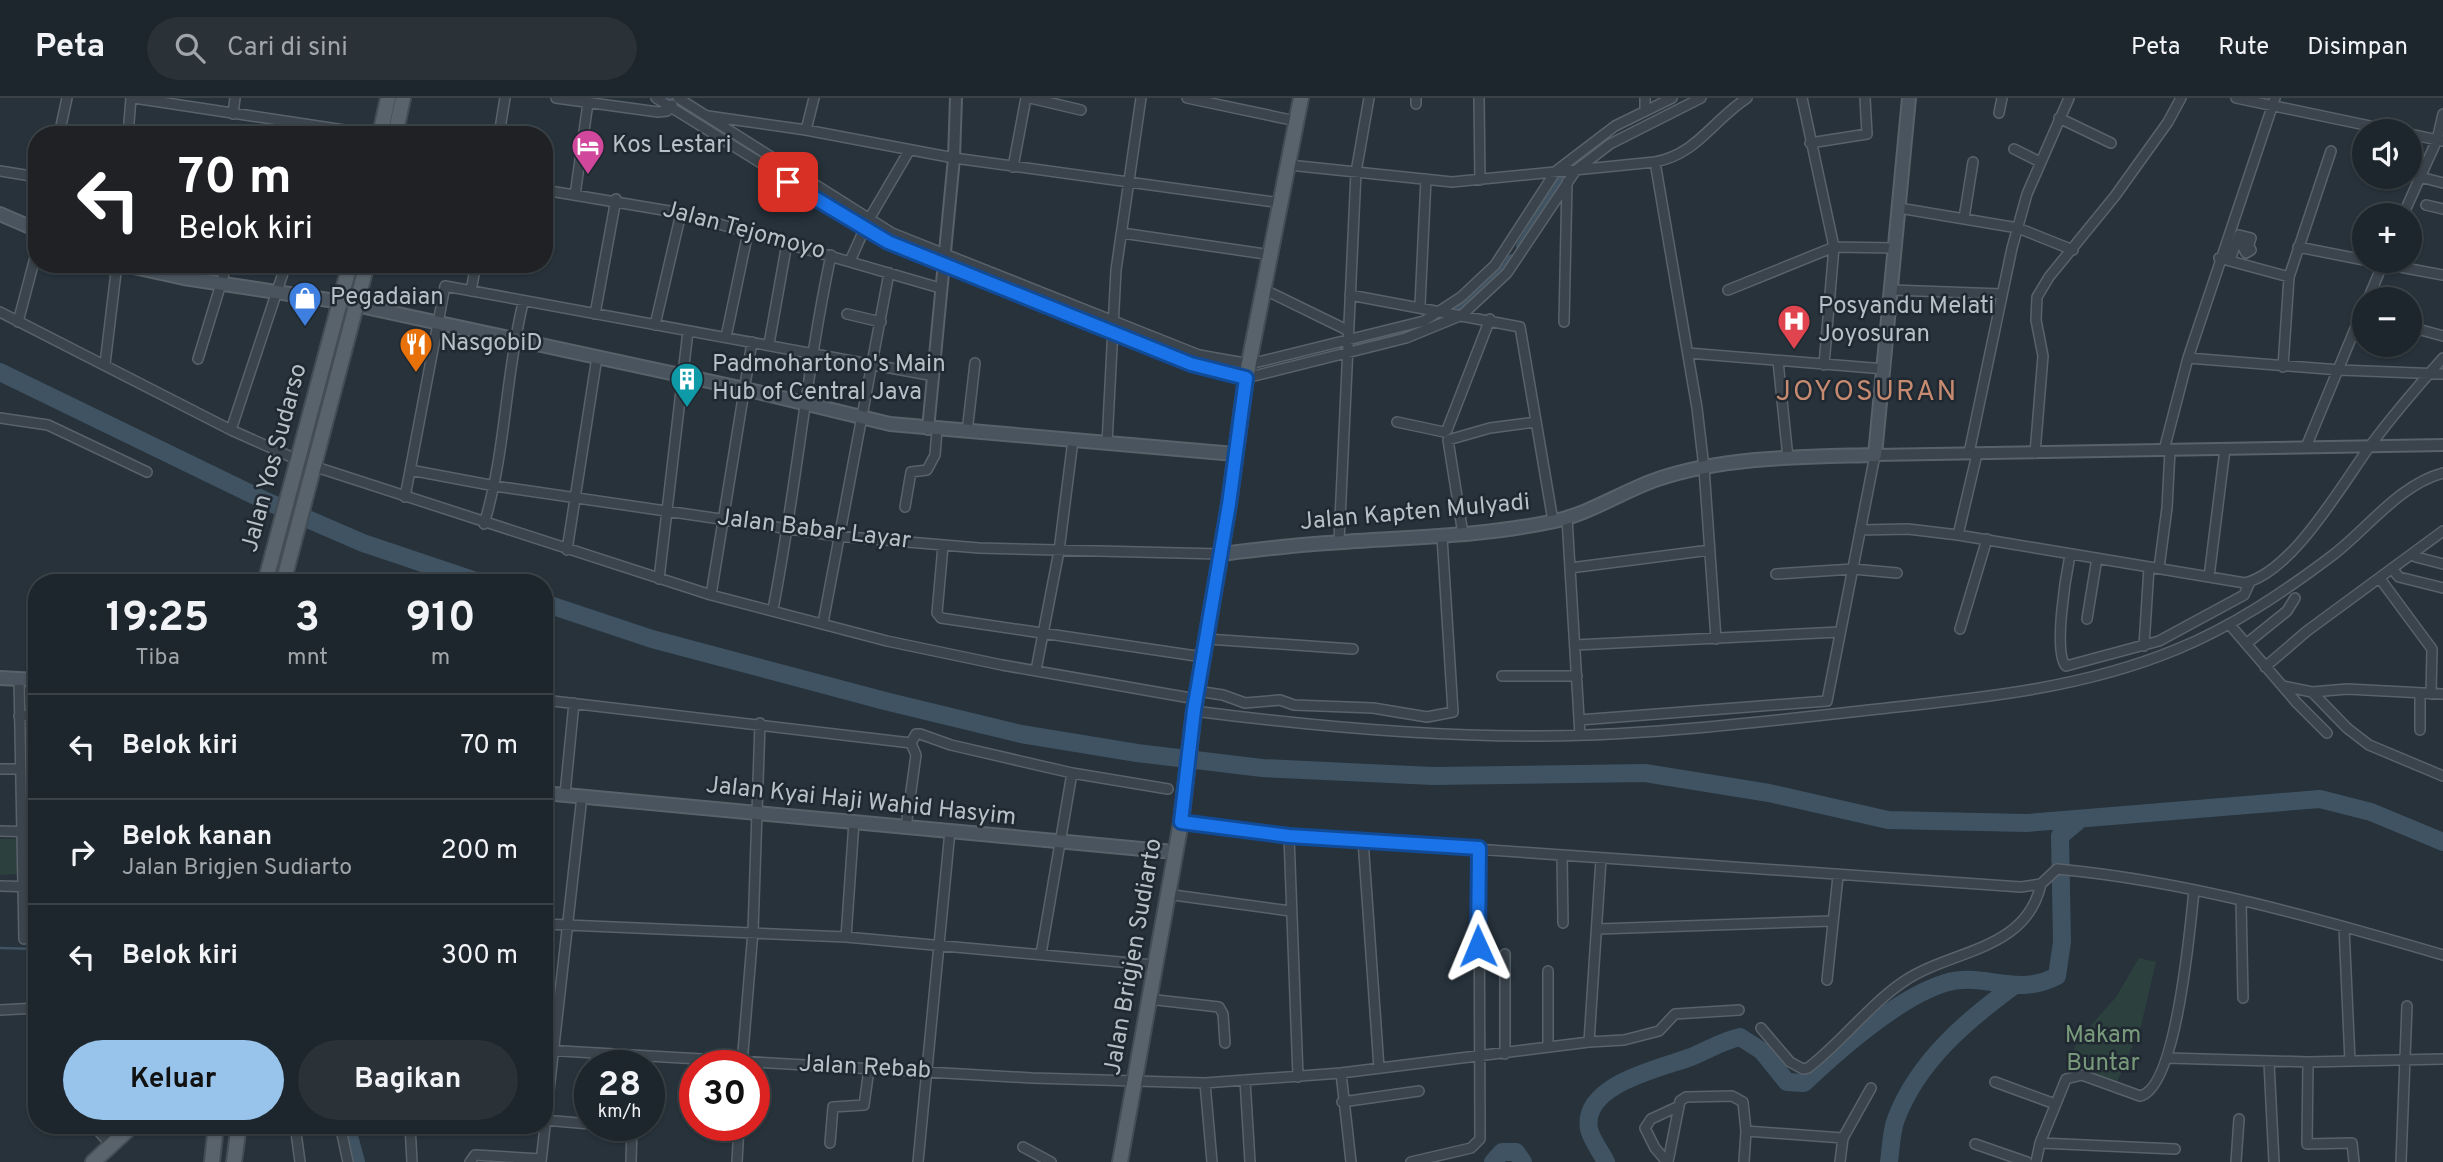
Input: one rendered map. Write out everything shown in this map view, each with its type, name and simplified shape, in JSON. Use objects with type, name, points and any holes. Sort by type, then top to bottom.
[{"type":"main road","points":[[380,126],[388,98]]},
{"type":"main road","points":[[397,126],[402,98]]},
{"type":"main road","name":"Jalan Brigjen Sudiarto","points":[[1120,1162],[1153,965],[1181,822],[1196,700],[1248,371],[1301,98]]},
{"type":"main road","points":[[1875,456],[1909,98]]},
{"type":"main road","points":[[0,214],[28,226]]},
{"type":"main road","points":[[164,273],[342,302],[436,321],[746,389],[863,418],[933,429],[1235,454]]},
{"type":"main road","name":"Jalan Yos Sudarso","points":[[267,574],[348,273]]},
{"type":"main road","name":"Jalan Yos Sudarso","points":[[286,574],[316,467],[365,273]]},
{"type":"main road","name":"Jalan Kapten Mulyadi","points":[[1221,554],[1339,542],[1442,537],[1553,521],[1567,518],[1660,478],[1704,468],[1788,458],[1875,456]]},
{"type":"main road","points":[[0,678],[28,680]]},
{"type":"main road","name":"Jalan Kyai Haji Wahid Hasyim","points":[[553,793],[1174,852]]},
{"type":"main road","points":[[93,1162],[123,1134]]},
{"type":"main road","points":[[212,1162],[215,1134]]},
{"type":"main road","points":[[234,1162],[238,1134]]},
{"type":"street","points":[[61,126],[66,98]]},
{"type":"street","points":[[129,126],[132,98],[316,126]]},
{"type":"street","points":[[233,114],[235,98]]},
{"type":"street","points":[[500,126],[505,98]]},
{"type":"street","points":[[556,98],[664,113],[674,102]]},
{"type":"street","points":[[656,98],[674,102],[706,116],[866,224],[892,233],[943,259],[1113,327],[1248,371],[1347,344],[1426,332],[1459,314],[1507,273],[1575,170],[1610,144],[1701,98]]},
{"type":"street","points":[[806,130],[814,98]]},
{"type":"street","points":[[905,507],[911,472],[927,470],[932,463],[934,376],[954,158],[956,98]]},
{"type":"street","points":[[1013,167],[1028,98],[1081,110]]},
{"type":"street","points":[[1107,443],[1113,327],[1122,233],[1141,98]]},
{"type":"street","points":[[1187,98],[1296,121]]},
{"type":"street","points":[[1339,542],[1356,172],[1369,98]]},
{"type":"street","points":[[1479,98],[1480,180]]},
{"type":"street","points":[[1645,98],[1645,111]]},
{"type":"street","points":[[674,102],[866,224],[943,259],[1113,327],[1191,364],[1248,371],[1408,326],[1442,311],[1495,265],[1558,171],[1593,140],[1672,98]]},
{"type":"street","points":[[1289,165],[1452,182],[1655,162],[1682,155],[1728,111],[1747,98]]},
{"type":"street","points":[[1802,98],[1834,247],[1824,365]]},
{"type":"street","points":[[1810,143],[1867,134],[1865,98]]},
{"type":"street","points":[[1999,113],[2002,98]]},
{"type":"street","points":[[1958,535],[2001,294],[2018,228],[2040,162],[2069,98]]},
{"type":"street","points":[[2035,453],[2043,356],[2036,320],[2037,297],[2049,277],[2073,250],[2168,122],[2181,98]]},
{"type":"street","points":[[2236,98],[2274,102],[2352,121]]},
{"type":"street","points":[[2144,646],[2167,450],[2188,358],[2219,258],[2239,210],[2274,102]]},
{"type":"street","points":[[575,194],[588,103]]},
{"type":"street","points":[[2422,173],[2440,141],[2443,114]]},
{"type":"street","points":[[706,116],[806,130],[909,151],[1013,167],[1281,203]]},
{"type":"street","points":[[2059,118],[2111,143]]},
{"type":"street","points":[[2422,137],[2440,141]]},
{"type":"street","points":[[2014,149],[2040,162]]},
{"type":"street","points":[[850,261],[866,224],[909,151]]},
{"type":"street","points":[[2283,367],[2289,321],[2289,277],[2331,151]]},
{"type":"street","points":[[1655,162],[1688,353],[1704,468],[1716,639]]},
{"type":"street","points":[[1964,218],[1973,162]]},
{"type":"street","points":[[0,171],[28,176]]},
{"type":"street","points":[[2422,178],[2443,183]]},
{"type":"street","points":[[1420,305],[1426,179]]},
{"type":"street","points":[[1564,322],[1567,181]]},
{"type":"street","name":"Jalan Tejomoyo","points":[[553,191],[681,212],[940,288]]},
{"type":"street","points":[[595,314],[616,200]]},
{"type":"street","points":[[2426,205],[2443,209]]},
{"type":"street","points":[[1899,208],[2018,228],[2073,250]]},
{"type":"street","points":[[655,325],[681,212]]},
{"type":"street","points":[[726,337],[748,232]]},
{"type":"street","points":[[1122,233],[1272,255]]},
{"type":"street","points":[[769,344],[787,243]]},
{"type":"street","points":[[1728,290],[1834,247],[1895,248]]},
{"type":"street","points":[[2230,260],[2243,247],[2243,263]]},
{"type":"street","points":[[2298,247],[2352,257]]},
{"type":"street","points":[[773,609],[789,530],[805,403],[831,255]]},
{"type":"street","points":[[2219,258],[2289,277]]},
{"type":"street","points":[[2422,270],[2443,275]]},
{"type":"street","points":[[18,322],[31,273]]},
{"type":"street","points":[[105,364],[117,273]]},
{"type":"street","points":[[198,359],[224,273]]},
{"type":"street","points":[[231,430],[283,273]]},
{"type":"street","points":[[471,291],[474,273]]},
{"type":"street","points":[[822,623],[889,273]]},
{"type":"street","points":[[404,497],[436,321],[445,286],[523,303],[769,344],[934,376]]},
{"type":"street","points":[[1265,290],[1347,344]]},
{"type":"street","points":[[1892,290],[2001,294]]},
{"type":"street","points":[[1350,295],[1420,305],[1521,328],[1553,521]]},
{"type":"street","points":[[484,524],[495,486],[514,339],[523,303]]},
{"type":"street","points":[[0,312],[231,430],[298,460]]},
{"type":"street","points":[[847,314],[881,322]]},
{"type":"street","points":[[1397,422],[1444,432],[1447,430],[1490,319]]},
{"type":"street","points":[[2422,330],[2443,336]]},
{"type":"street","points":[[659,579],[688,331]]},
{"type":"street","points":[[2306,447],[2352,340]]},
{"type":"street","points":[[711,595],[752,342]]},
{"type":"street","points":[[1688,353],[1885,369]]},
{"type":"street","points":[[567,550],[597,357]]},
{"type":"street","points":[[2188,358],[2283,367],[2443,374]]},
{"type":"street","points":[[1860,530],[1908,529],[1958,535],[2250,582],[2269,574],[2296,548],[2371,445],[2443,358]]},
{"type":"street","points":[[1778,361],[1788,458]]},
{"type":"street","points":[[967,432],[975,363]]},
{"type":"street","points":[[0,418],[48,425],[147,472]]},
{"type":"street","points":[[1463,534],[1448,440],[1490,428],[1536,422]]},
{"type":"street","points":[[1036,670],[1059,551],[1073,440]]},
{"type":"street","points":[[1578,720],[1827,701],[1875,456],[2443,445]]},
{"type":"street","points":[[2209,577],[2225,449]]},
{"type":"street","points":[[316,467],[484,524],[711,595],[773,609],[887,641],[1196,700],[1272,721],[1403,732],[1580,735],[1824,715],[2062,686],[2151,659],[2230,625],[2334,554],[2406,492],[2443,473]]},
{"type":"street","name":"Jalan Babar Layar","points":[[410,470],[495,486],[837,536],[943,546],[1221,554]]},
{"type":"street","points":[[1567,518],[1580,735]]},
{"type":"street","points":[[2265,667],[2307,631],[2441,535]]},
{"type":"street","points":[[1196,700],[1223,695],[1245,703],[1280,700],[1294,705],[1373,708],[1427,717],[1454,711],[1442,537]]},
{"type":"street","points":[[1961,629],[1987,539]]},
{"type":"street","points":[[943,546],[939,616],[990,628],[1203,657]]},
{"type":"street","points":[[1570,568],[1710,550]]},
{"type":"street","points":[[2413,553],[2443,564]]},
{"type":"street","points":[[2070,555],[2062,611],[2063,663],[2072,667],[2144,646],[2192,625],[2244,594]]},
{"type":"street","points":[[2087,619],[2097,558]]},
{"type":"street","points":[[1776,574],[1853,569],[1897,573]]},
{"type":"street","points":[[2393,570],[2399,577],[2443,588]]},
{"type":"street","points":[[2381,580],[2432,649],[2420,730]]},
{"type":"street","points":[[2242,616],[2244,594],[2250,582]]},
{"type":"street","points":[[2246,644],[2287,611],[2295,598]]},
{"type":"street","points":[[2230,625],[2327,733]]},
{"type":"street","points":[[1575,645],[1840,632]]},
{"type":"street","points":[[1207,639],[1353,649]]},
{"type":"street","points":[[1502,676],[1577,676]]},
{"type":"street","points":[[19,679],[24,939]]},
{"type":"street","points":[[2283,686],[2312,692],[2347,689],[2443,694]]},
{"type":"street","points":[[2312,692],[2347,728],[2369,745],[2443,776]]},
{"type":"street","points":[[553,701],[760,723],[911,743]]},
{"type":"street","points":[[565,794],[574,703]]},
{"type":"street","points":[[19,716],[28,715]]},
{"type":"street","points":[[744,1050],[752,931],[760,723]]},
{"type":"street","points":[[911,743],[916,734],[920,734],[951,745],[1072,772],[1168,789]]},
{"type":"street","points":[[906,827],[916,755],[911,743]]},
{"type":"street","points":[[0,769],[20,769]]},
{"type":"street","points":[[1041,954],[1072,772]]},
{"type":"street","points":[[553,1022],[582,796]]},
{"type":"street","points":[[846,937],[854,822]]},
{"type":"street","points":[[1181,822],[1289,836],[1601,859],[2021,887],[2041,884]]},
{"type":"street","points":[[0,831],[28,831]]},
{"type":"street","points":[[918,1162],[950,831]]},
{"type":"street","points":[[1289,836],[1298,1077]]},
{"type":"street","points":[[1363,840],[1379,1068]]},
{"type":"street","points":[[1411,1162],[1471,1148],[1478,1143],[1479,848]]},
{"type":"street","points":[[1562,856],[1563,923]]},
{"type":"street","points":[[1589,1042],[1601,859]]},
{"type":"street","points":[[1761,1028],[1790,1062],[1803,1069],[1808,1068],[1904,981],[1931,967],[2000,940],[2013,931],[2034,905],[2041,884],[2057,869],[2241,900],[2443,955]]},
{"type":"street","points":[[1827,980],[1838,876]]},
{"type":"street","points":[[0,886],[28,887]]},
{"type":"street","points":[[2036,1162],[2040,1143],[2066,1079],[2074,1075],[2089,1077],[2140,1096],[2146,1095],[2168,1058],[2194,891]]},
{"type":"street","points":[[1166,894],[1290,911]]},
{"type":"street","points":[[2241,900],[2243,998]]},
{"type":"street","points":[[1598,929],[1832,921]]},
{"type":"street","points":[[553,924],[846,937],[1153,965]]},
{"type":"street","points":[[2344,927],[2350,1061]]},
{"type":"street","points":[[1505,954],[1505,1054]]},
{"type":"street","points":[[1548,971],[1548,1047]]},
{"type":"street","points":[[1148,999],[1219,1007],[1223,1014],[1225,1043]]},
{"type":"street","points":[[2401,1162],[2406,1006]]},
{"type":"street","points":[[0,1010],[28,1008]]},
{"type":"street","name":"Jalan Rebab","points":[[770,1064],[1205,1083],[1341,1073],[1623,1040],[1659,1031],[1675,1014],[1739,1010]]},
{"type":"street","name":"Jalan Rebab","points":[[553,1050],[574,1051]]},
{"type":"street","points":[[2168,1058],[2269,1062],[2443,1059]]},
{"type":"street","points":[[2269,1062],[2274,1162]]},
{"type":"street","points":[[2308,1062],[2306,1144],[2353,1143],[2354,1162]]},
{"type":"street","points":[[830,1143],[833,1107],[864,1105],[869,1069]]},
{"type":"street","points":[[1341,1073],[1350,1162]]},
{"type":"street","points":[[1245,1080],[1250,1162]]},
{"type":"street","points":[[1995,1082],[2055,1104]]},
{"type":"street","points":[[1205,1083],[1212,1162]]},
{"type":"street","points":[[1840,1162],[1843,1138],[1871,1088]]},
{"type":"street","points":[[1342,1102],[1419,1091]]},
{"type":"street","points":[[1667,1162],[1655,1148],[1645,1128],[1651,1119],[1677,1107],[1686,1097],[1740,1098],[1746,1130],[1744,1162]]},
{"type":"street","points":[[1667,1162],[1677,1107]]},
{"type":"street","points":[[2236,1162],[2239,1119]]},
{"type":"street","points":[[553,1122],[574,1123]]},
{"type":"street","points":[[1746,1130],[1843,1138]]},
{"type":"street","points":[[101,1134],[111,1145]]},
{"type":"street","points":[[296,1134],[300,1162]]},
{"type":"street","points":[[342,1134],[348,1162]]},
{"type":"street","points":[[410,1134],[412,1162]]},
{"type":"street","points":[[470,1162],[475,1155],[541,1160],[544,1134]]},
{"type":"street","points":[[632,1141],[632,1162]]},
{"type":"street","points":[[737,1162],[738,1141]]},
{"type":"street","points":[[2040,1143],[2175,1149]]},
{"type":"street","points":[[1975,1144],[2027,1162]]},
{"type":"street","points":[[1023,1147],[1051,1162]]},
{"type":"green space","points":[[0,839],[18,839],[19,874],[0,875]]},
{"type":"green space","name":"Makam Buntar","points":[[2139,958],[2156,962],[2141,1026],[2117,1082],[2068,1068],[2077,1041],[2116,997]]},
{"type":"waterway","points":[[665,98],[719,132]]},
{"type":"waterway","points":[[1521,246],[1567,169],[1582,156]]},
{"type":"waterway","points":[[896,242],[941,256]]},
{"type":"waterway","points":[[1440,316],[1454,309],[1508,266],[1512,259]]},
{"type":"waterway","points":[[988,276],[1099,322]]},
{"type":"waterway","points":[[1344,350],[1422,324]]},
{"type":"waterway","points":[[1120,331],[1167,351]]},
{"type":"waterway","points":[[0,372],[266,501],[363,543],[455,574]]},
{"type":"waterway","points":[[553,606],[652,639],[885,701],[1021,734],[1137,753],[1262,768],[1433,776],[1645,773],[1769,793],[1888,820],[2027,823],[2320,799],[2371,812],[2443,842]]},
{"type":"waterway","points":[[1606,1162],[1590,1133],[1590,1113],[1597,1100],[1626,1080],[1740,1037],[1762,1051],[1787,1082],[1804,1083],[1870,1026],[1927,990],[1959,980],[2028,985],[2057,976],[2062,942],[2060,836],[2078,821]]},
{"type":"waterway","points":[[0,948],[28,949]]},
{"type":"waterway","points":[[1889,1162],[1896,1119],[1917,1079],[1962,1027],[2015,985]]},
{"type":"waterway","points":[[348,1134],[356,1162]]},
{"type":"waterway","points":[[1493,1162],[1502,1152],[1516,1152],[1523,1162]]},
{"type":"place","name":"Kos Lestari","points":[[588,176]]},
{"type":"place","name":"Pegadaian","points":[[305,328]]},
{"type":"place","name":"Posyandu Melati Joyosuran","points":[[1794,351]]},
{"type":"place","name":"NasgobiD","points":[[416,374]]},
{"type":"place","name":"Padmohartono's Main Hub of Central Java","points":[[687,409]]},
{"type":"district","name":"JOYOSURAN","points":[[1867,393]]},
{"type":"route","points":[[788,182],[864,229],[943,266],[1191,364],[1246,378],[1229,504],[1194,710],[1181,822],[1289,836],[1479,848],[1478,946]]}]
